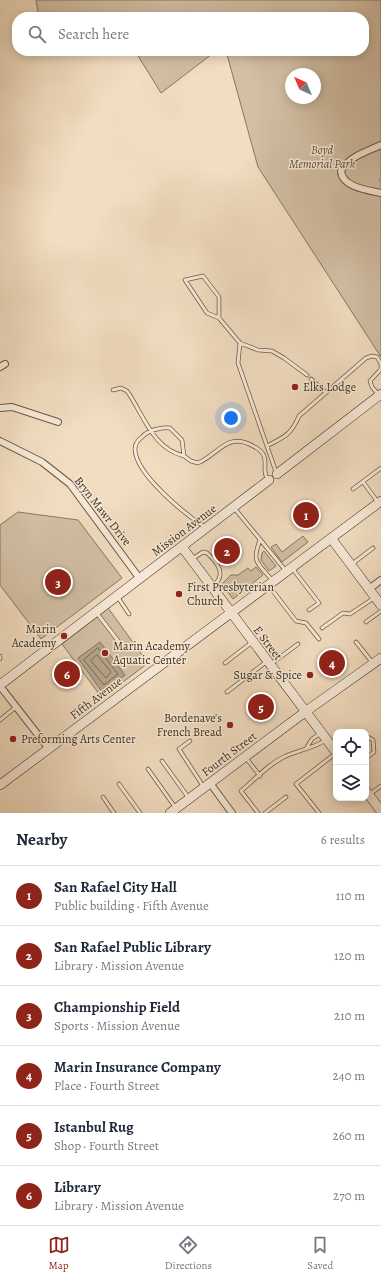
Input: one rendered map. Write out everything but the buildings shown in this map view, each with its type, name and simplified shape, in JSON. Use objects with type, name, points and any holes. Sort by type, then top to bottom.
[{"type":"street","points":[[381,144],[349,161],[344,165],[341,171],[344,181],[381,193]]},
{"type":"street","name":"Mission Avenue","points":[[0,686],[380,396]]},
{"type":"street","points":[[0,408],[12,407],[58,422]]},
{"type":"street","name":"Bryn Mawr Drive","points":[[0,441],[42,462],[70,484],[140,578]]},
{"type":"street","name":"Fifth Avenue","points":[[0,785],[230,612],[271,584],[380,502]]},
{"type":"street","points":[[331,538],[381,605]]},
{"type":"street","name":"E Street","points":[[182,547],[333,749]]},
{"type":"street","points":[[369,589],[381,580]]},
{"type":"street","name":"Fourth Street","points":[[173,811],[305,712],[381,658]]},
{"type":"street","points":[[0,686],[49,749]]},
{"type":"street","points":[[207,785],[232,813]]},
{"type":"street","points":[[369,796],[381,811]]},
{"type":"lane","points":[[219,318],[219,296],[203,276],[185,280],[207,312],[219,318],[240,343],[258,350],[272,351],[307,375]]},
{"type":"lane","points":[[240,343],[238,363],[277,474]]},
{"type":"lane","points":[[267,446],[285,436],[294,428],[299,416],[325,392],[366,358],[372,356],[378,357],[381,365],[381,369],[370,381],[372,387],[380,396]]},
{"type":"lane","points":[[311,379],[325,392]]},
{"type":"lane","points":[[113,390],[121,388],[126,391],[150,432],[165,448],[173,453],[184,456],[191,461],[198,463],[229,443],[244,441],[261,450],[264,456],[265,473],[269,480]]},
{"type":"lane","points":[[184,456],[182,440],[170,428],[146,433],[136,443],[134,450],[144,471],[162,492],[193,520],[206,528]]},
{"type":"lane","points":[[353,489],[381,468]]},
{"type":"lane","points":[[363,482],[380,502]]},
{"type":"lane","points":[[234,507],[260,540],[290,570],[319,603],[309,610]]},
{"type":"lane","points":[[260,540],[254,554],[257,561],[296,621],[306,623],[319,639]]},
{"type":"lane","points":[[351,565],[373,548]]},
{"type":"lane","points":[[191,560],[202,552],[207,553],[216,563],[221,570],[221,576],[219,582],[211,587]]},
{"type":"lane","points":[[117,596],[129,614]]},
{"type":"lane","points":[[322,628],[343,613],[350,614],[375,597]]},
{"type":"lane","points":[[366,622],[381,611]]},
{"type":"lane","points":[[96,612],[119,642]]},
{"type":"lane","points":[[225,663],[252,641]]},
{"type":"lane","points":[[356,642],[373,664]]},
{"type":"lane","points":[[227,692],[298,644]]},
{"type":"lane","points":[[0,720],[16,707]]},
{"type":"lane","points":[[307,747],[312,739],[324,736]]},
{"type":"lane","points":[[258,813],[241,791],[284,756],[307,747],[317,746],[324,736]]},
{"type":"lane","points":[[369,738],[373,740],[374,752],[369,756]]},
{"type":"lane","points":[[190,741],[180,749],[207,785]]},
{"type":"lane","points":[[319,813],[296,784],[333,755]]},
{"type":"lane","points":[[245,757],[260,776]]},
{"type":"lane","points":[[162,761],[189,799]]},
{"type":"lane","points":[[148,769],[173,811]]},
{"type":"lane","points":[[119,784],[140,813]]},
{"type":"lane","points":[[369,792],[381,786]]},
{"type":"lane","points":[[103,797],[114,813]]},
{"type":"lane","points":[[265,813],[286,797]]},
{"type":"green space","name":"Boyd Memorial Park","points":[[36,0],[381,0],[381,179],[379,180],[381,182],[381,357],[258,167],[227,56],[369,56],[369,12],[38,12]]},
{"type":"green space","points":[[138,56],[209,56],[161,93]]},
{"type":"green space","points":[[18,512],[78,520],[122,578],[41,639],[0,585],[0,525]]},
{"type":"green space","points":[[303,536],[308,542],[282,562],[271,547],[276,544],[282,552]]},
{"type":"green space","points":[[264,551],[276,566],[269,571],[261,560],[262,553]]},
{"type":"green space","points":[[256,567],[263,575],[233,599],[222,584],[231,575],[238,575],[248,568],[251,571]]},
{"type":"green space","name":"Marin Academy Aquatic Center","points":[[108,608],[148,663],[102,698],[62,644]]},
{"type":"water","points":[[100,642],[125,675],[102,692],[78,658]]},
{"type":"place","name":"Elks Lodge","points":[[295,387]]},
{"type":"place","name":"San Rafael City Hall","points":[[306,515]]},
{"type":"place","name":"San Rafael Public Library","points":[[227,551]]},
{"type":"place","name":"Championship Field","points":[[58,582]]},
{"type":"place","name":"First Presbyterian Church","points":[[179,594]]},
{"type":"place","name":"Marin Academy","points":[[64,636]]},
{"type":"place","name":"Marin Academy Aquatic Center","points":[[105,653]]},
{"type":"place","name":"Marin Insurance Company","points":[[332,663]]},
{"type":"place","name":"Library","points":[[67,674]]},
{"type":"place","name":"Sugar & Spice","points":[[310,675]]},
{"type":"place","name":"Istanbul Rug","points":[[261,707]]},
{"type":"place","name":"Bordenave's French Bread","points":[[230,725]]},
{"type":"place","name":"Preforming Arts Center","points":[[13,739]]}]
